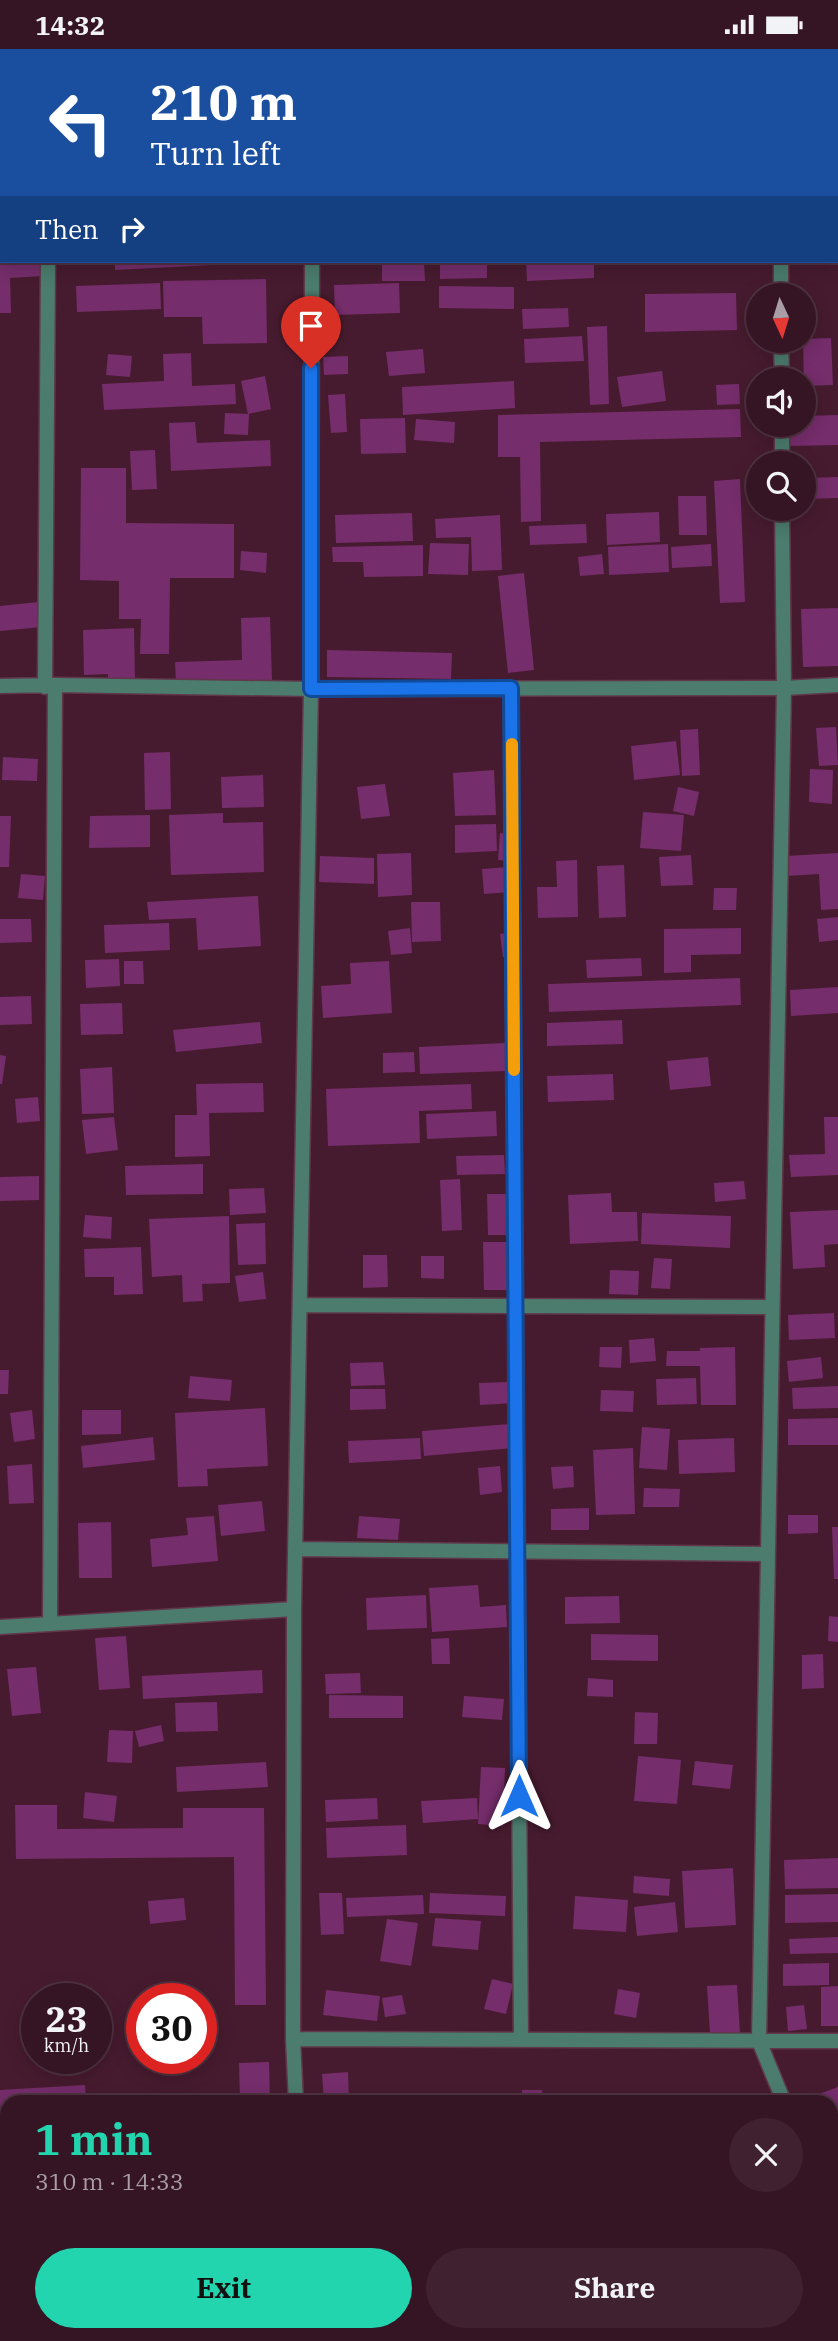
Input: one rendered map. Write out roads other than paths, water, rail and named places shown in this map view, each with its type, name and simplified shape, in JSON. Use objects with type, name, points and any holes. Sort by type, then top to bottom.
[{"type":"street","points":[[48,263],[50,1624]]},
{"type":"street","points":[[296,2095],[293,2039],[294,1609],[311,689],[312,263]]},
{"type":"street","points":[[781,263],[781,283]]},
{"type":"street","points":[[781,2095],[759,2042],[783,688],[782,521]]},
{"type":"street","points":[[0,686],[311,689],[783,688],[838,685]]},
{"type":"street","points":[[511,688],[521,2040]]},
{"type":"street","points":[[300,1305],[772,1307]]},
{"type":"street","points":[[295,1549],[768,1554]]},
{"type":"street","points":[[0,1627],[294,1609]]},
{"type":"street","points":[[293,2039],[838,2041]]}]
